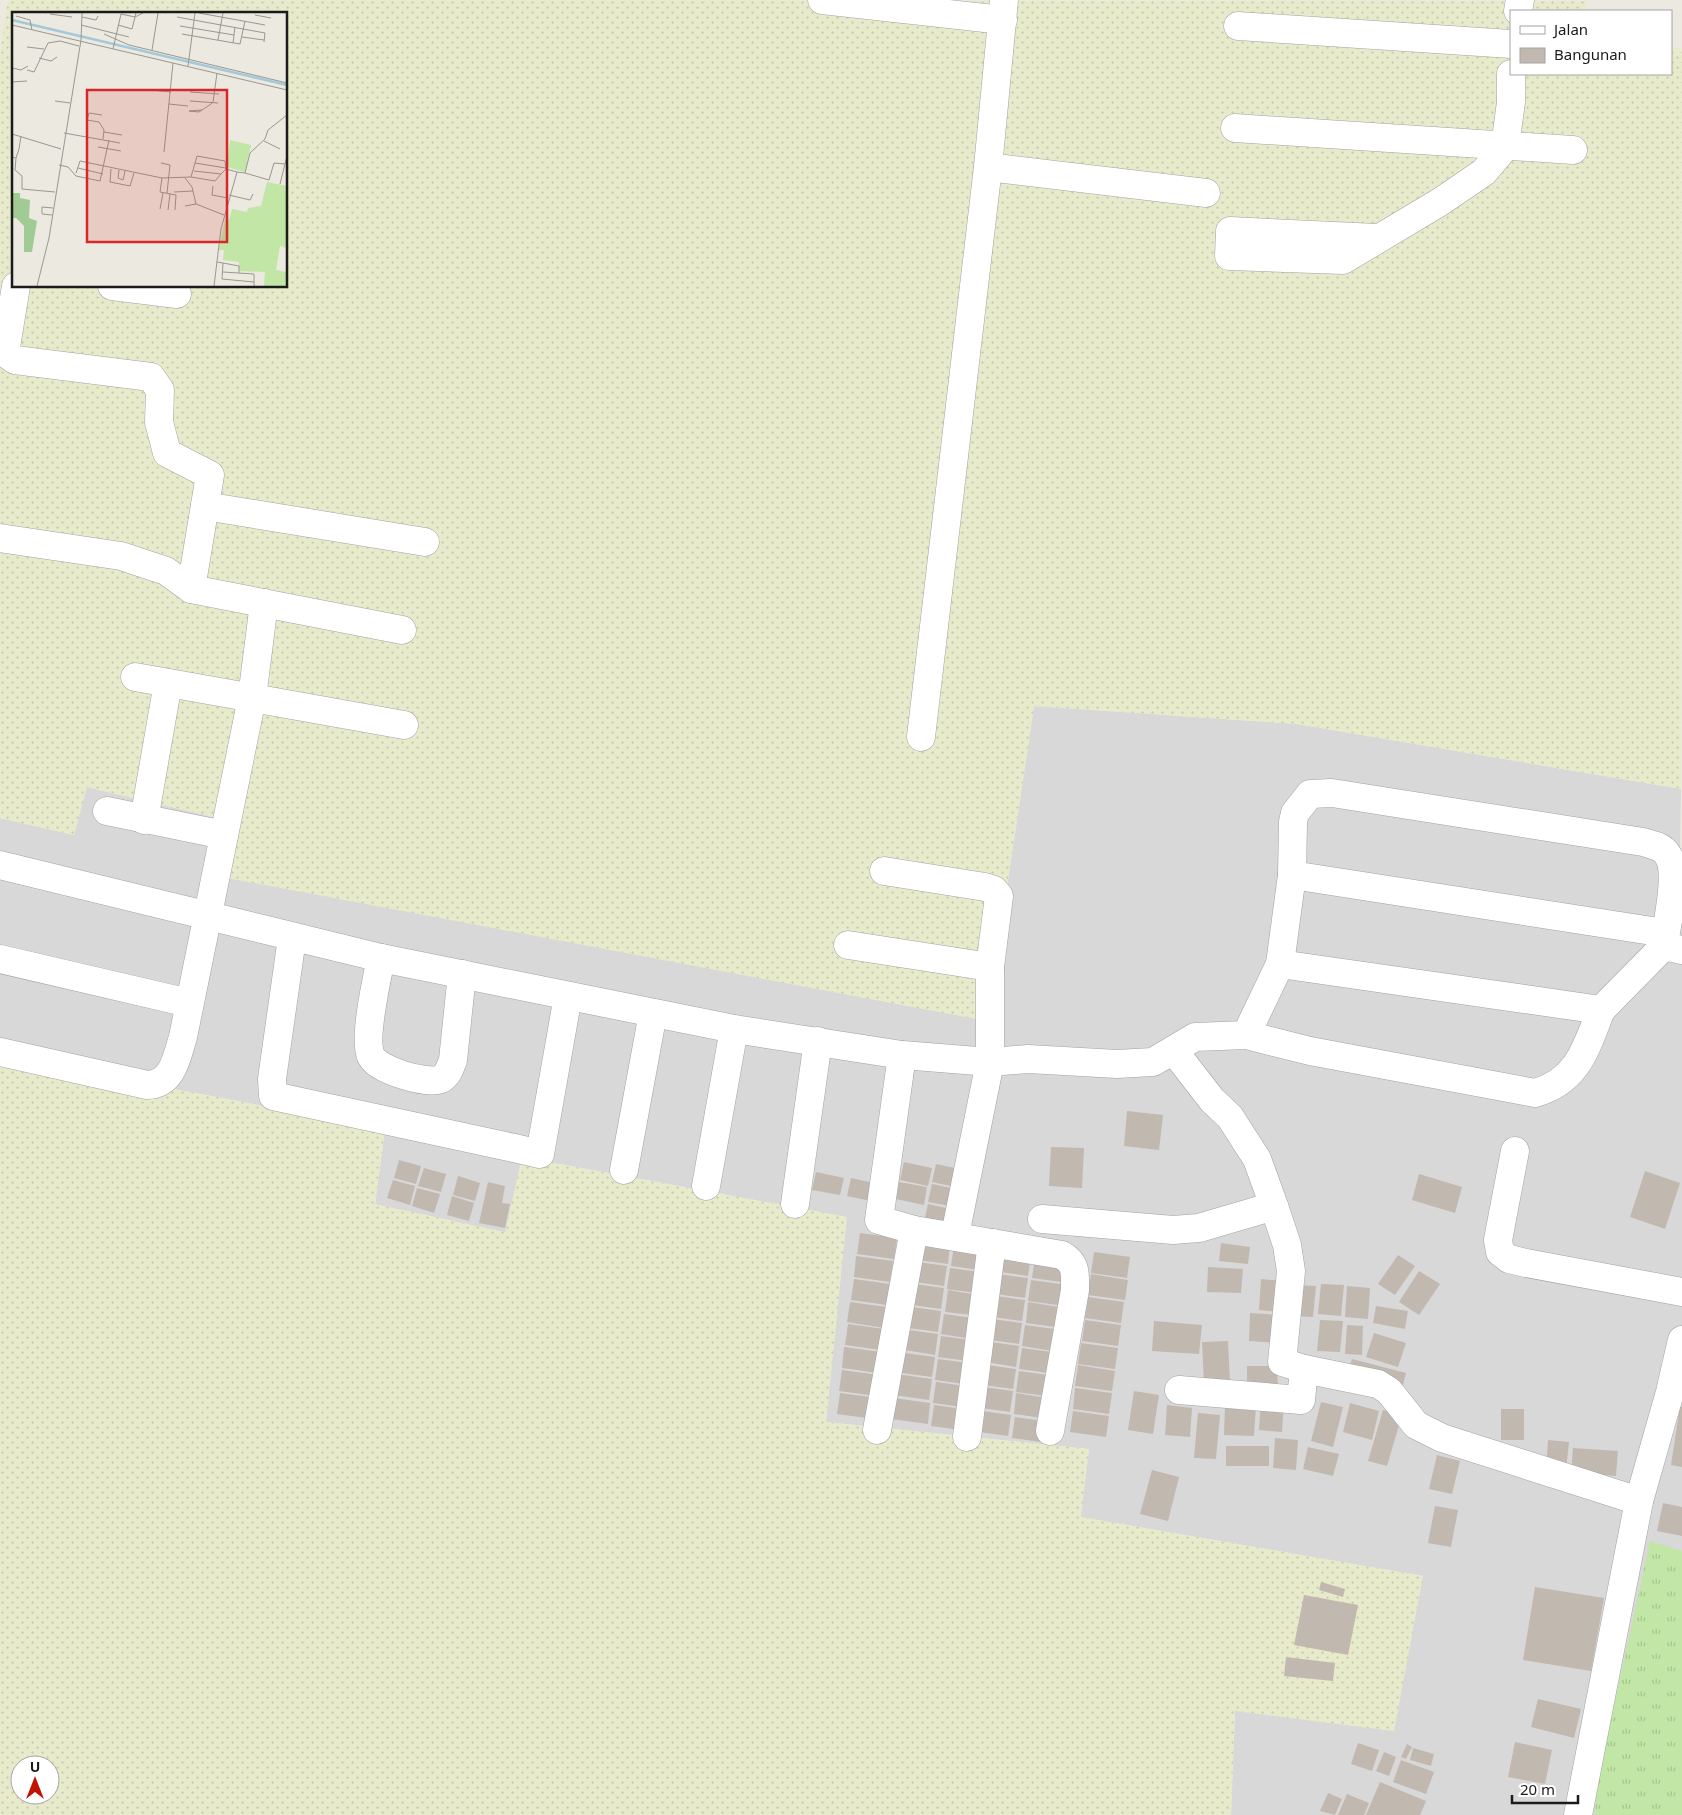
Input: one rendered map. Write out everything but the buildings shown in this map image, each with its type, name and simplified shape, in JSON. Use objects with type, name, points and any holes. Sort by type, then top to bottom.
[{"type":"street","points":[[822,0],[1004,10],[988,166],[921,737]]},
{"type":"street","points":[[1238,26],[1510,44]]},
{"type":"street","points":[[1377,238],[1440,202],[1484,172],[1506,147],[1512,75]]},
{"type":"street","points":[[1236,128],[1572,150]]},
{"type":"street","points":[[988,166],[1206,193]]},
{"type":"street","points":[[16,288],[5,353],[15,360],[151,377],[160,390],[159,422],[167,453],[210,474],[191,589]]},
{"type":"street","points":[[128,288],[177,294]]},
{"type":"street","points":[[205,506],[425,542]]},
{"type":"street","points":[[0,538],[121,556],[166,571],[191,589],[402,630]]},
{"type":"street","points":[[0,1052],[140,1084],[157,1084],[170,1074],[183,1037],[252,698],[264,603]]},
{"type":"street","points":[[135,677],[404,725]]},
{"type":"street","points":[[144,820],[168,683]]},
{"type":"street","points":[[0,865],[380,958],[734,1029],[902,1054],[990,1062],[1028,1059],[1117,1064],[1153,1062],[1195,1037],[1246,1035],[1310,1051],[1535,1093],[1562,1082],[1577,1065],[1601,1010],[1670,943],[1671,864],[1668,855],[1658,847],[1643,842],[1332,793],[1310,794],[1295,813],[1292,875],[1280,964],[1246,1035]]},
{"type":"street","points":[[106,811],[224,835]]},
{"type":"street","points":[[884,871],[985,887],[997,892],[999,896],[990,967],[990,1062],[955,1235]]},
{"type":"street","points":[[1292,875],[1670,943]]},
{"type":"street","points":[[292,938],[272,1079],[273,1096],[540,1154],[568,996]]},
{"type":"street","points":[[848,944],[990,967]]},
{"type":"street","points":[[380,958],[370,1020],[368,1042],[370,1055],[376,1063],[398,1073],[429,1080],[443,1078],[449,1071],[453,1060],[462,974]]},
{"type":"street","points":[[0,959],[189,1003]]},
{"type":"street","points":[[1280,964],[1601,1010]]},
{"type":"street","points":[[624,1170],[654,1013]]},
{"type":"street","points":[[706,1186],[734,1029]]},
{"type":"street","points":[[795,1204],[818,1041]]},
{"type":"street","points":[[1174,1051],[1212,1100],[1230,1117],[1257,1159],[1274,1206],[1287,1244],[1291,1271],[1282,1362],[1304,1369],[1378,1384],[1389,1391],[1416,1425],[1442,1438],[1639,1501]]},
{"type":"street","points":[[902,1054],[879,1220],[914,1230],[955,1235],[1062,1255],[1072,1261],[1076,1271],[1075,1290],[1050,1431]]},
{"type":"street","points":[[1515,1151],[1498,1240],[1500,1252],[1510,1259],[1526,1264],[1682,1292]]},
{"type":"street","points":[[1042,1219],[1173,1230],[1199,1228],[1274,1206]]},
{"type":"street","points":[[876,1430],[914,1230]]},
{"type":"street","points":[[967,1437],[992,1243]]},
{"type":"street","points":[[1578,1815],[1639,1501],[1670,1392],[1682,1340]]},
{"type":"street","points":[[1179,1390],[1301,1400],[1304,1369]]},
{"type":"shaded area","points":[[1034,706],[1297,724],[1681,789],[1679,921],[1682,922],[1682,1815],[1231,1815],[1235,1711],[1423,1576],[1080,1517],[1089,1449],[826,1422],[846,1217],[522,1157],[506,1233],[375,1205],[385,1129],[0,1056],[0,818],[74,835],[86,787],[235,822],[987,1021]]},
{"type":"green space","points":[[8,0],[1587,1],[1586,10],[1510,10],[1510,75],[1672,75],[1672,48],[1682,49],[1681,789],[1297,724],[1034,706],[987,1021],[227,878],[235,822],[87,787],[74,835],[0,818],[0,54]]},
{"type":"green space","points":[[0,1056],[385,1129],[375,1204],[505,1232],[522,1157],[847,1217],[826,1422],[1089,1449],[1081,1517],[1423,1576],[1394,1731],[1235,1711],[1231,1815],[0,1815]]},
{"type":"green space","points":[[1650,1541],[1682,1551],[1682,1815],[1595,1815],[1597,1785]]}]
